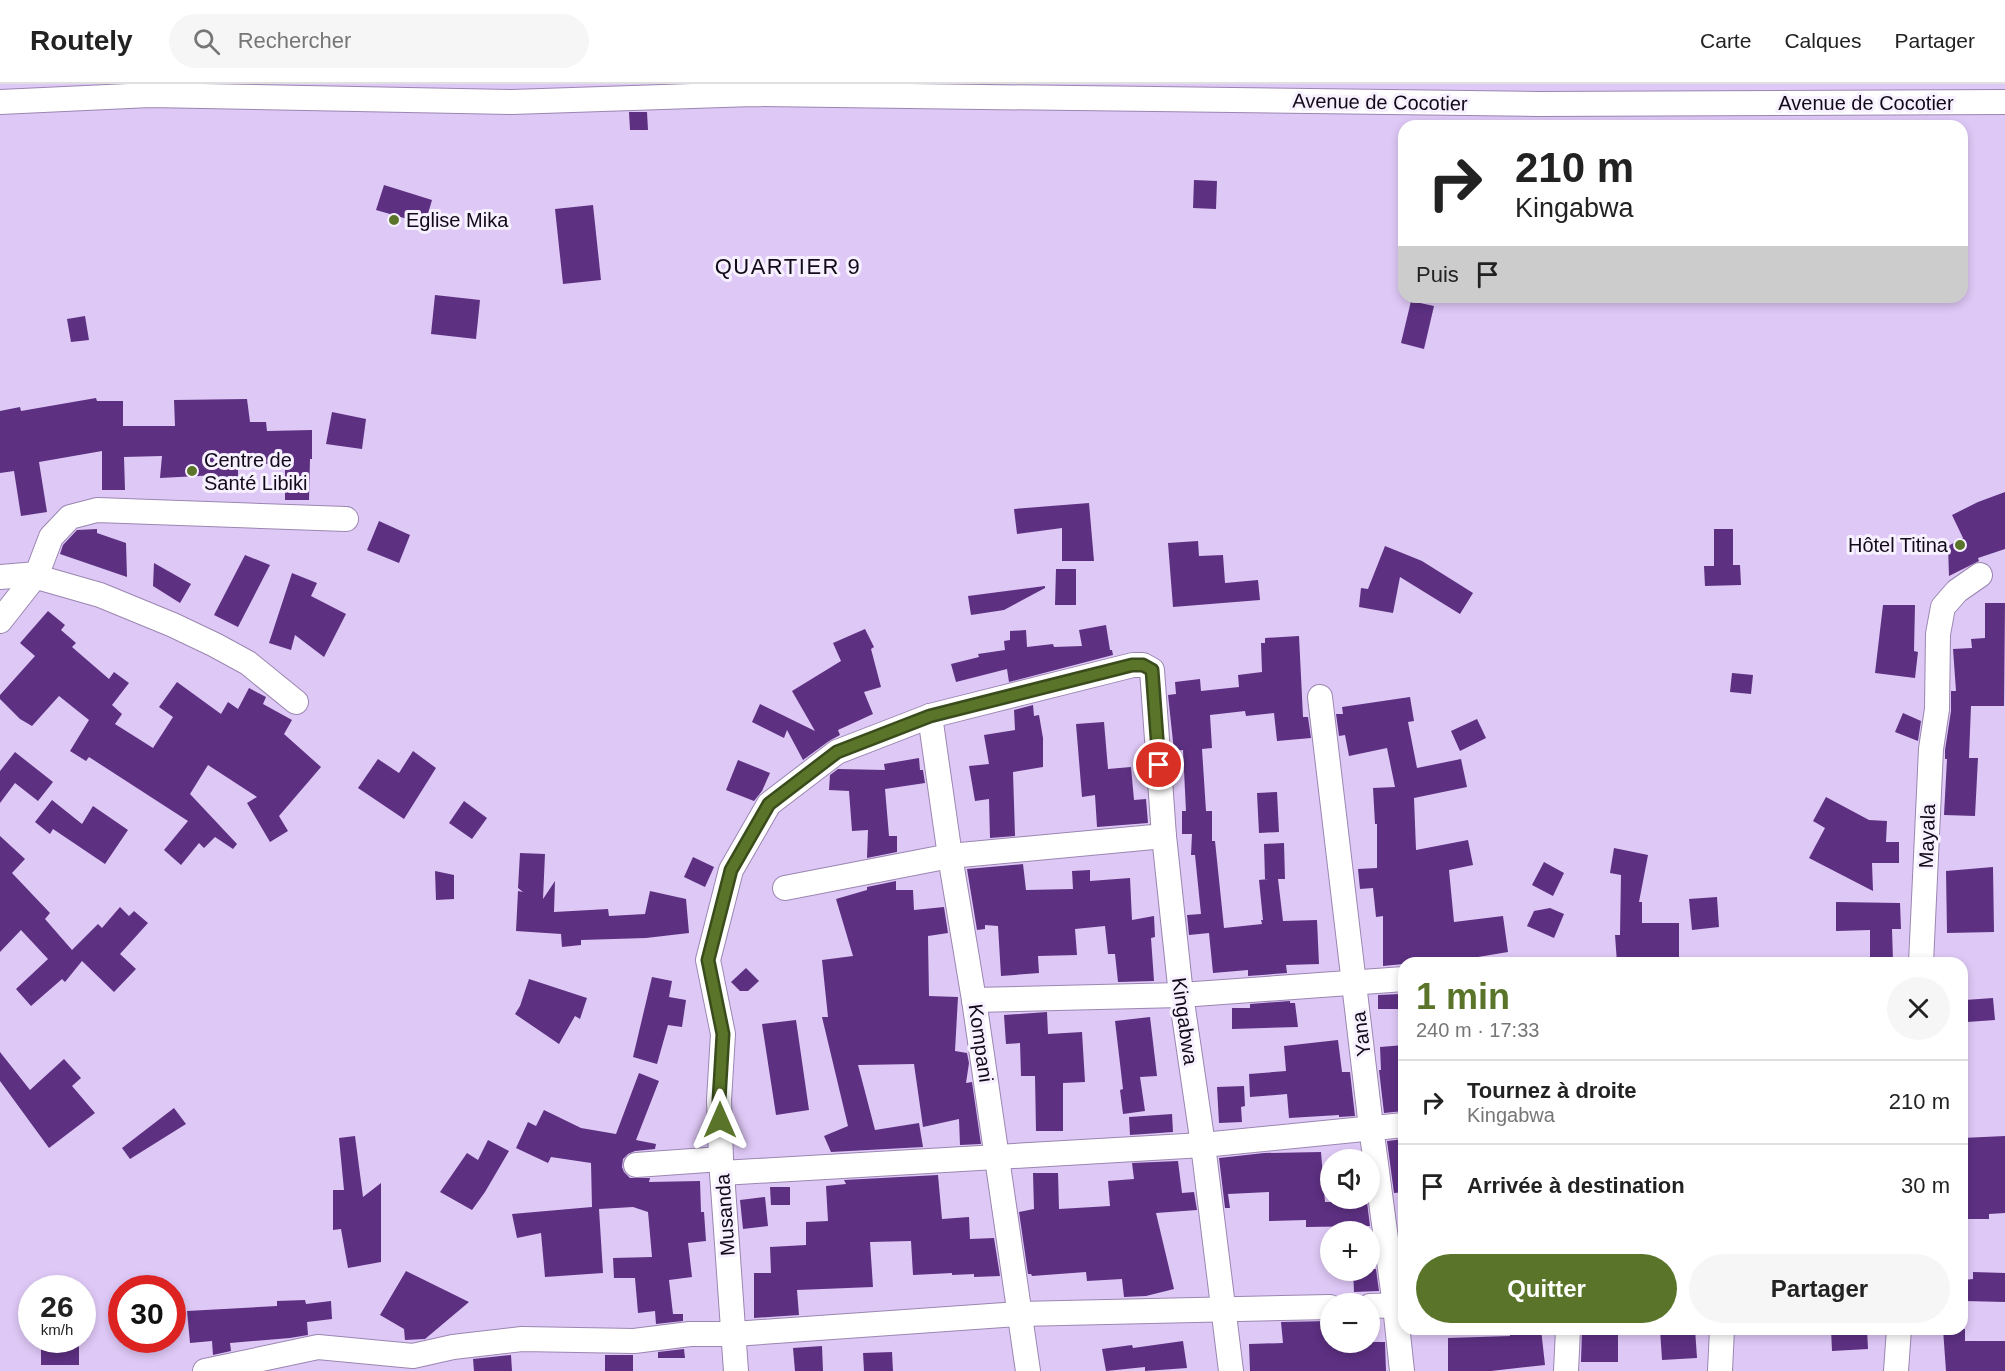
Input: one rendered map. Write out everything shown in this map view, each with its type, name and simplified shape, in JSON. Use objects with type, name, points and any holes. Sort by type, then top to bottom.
[{"type":"street","name":"Avenue de Cocotier","points":[[0,102],[150,95],[512,102],[753,94],[1537,104],[2005,102]]},
{"type":"street","points":[[0,621],[37,574],[51,537],[69,517],[98,510],[346,519]]},
{"type":"street","points":[[0,577],[37,574],[44,579],[100,595],[173,625],[248,663],[296,702]]},
{"type":"street","name":"Mayala","points":[[1921,957],[1931,749],[1937,710],[1938,634],[1943,607],[1957,591],[1980,575]]},
{"type":"street","name":"Musanda","points":[[736,1371],[719,1100],[723,1034],[708,960],[731,870],[769,804],[837,752],[930,716],[1132,665],[1143,665],[1152,670]]},
{"type":"street","name":"Kingabwa","points":[[1152,670],[1164,836],[1180,995],[1203,1145],[1231,1371]]},
{"type":"street","name":"Yana","points":[[1320,697],[1371,1127],[1398,1293]]},
{"type":"street","name":"Kompani","points":[[930,716],[1028,1371]]},
{"type":"street","points":[[785,888],[950,856],[1164,836]]},
{"type":"street","points":[[974,1000],[1180,995],[1398,979]]},
{"type":"street","points":[[636,1165],[722,1166],[997,1157],[1203,1145],[1398,1125]]},
{"type":"street","points":[[1380,1306],[1398,1305]]},
{"type":"street","points":[[205,1371],[318,1347],[413,1356],[453,1347],[522,1339],[634,1341],[690,1334],[734,1334],[1019,1314],[1320,1307]]},
{"type":"street","name":"Yana","points":[[1400,1335],[1401,1371]]},
{"type":"street","points":[[1566,1371],[1568,1335]]},
{"type":"street","points":[[1720,1371],[1722,1335]]},
{"type":"street","points":[[1896,1371],[1899,1335]]},
{"type":"building","points":[[629,112],[647,112],[648,130],[630,130]]},
{"type":"building","points":[[1194,180],[1217,181],[1216,209],[1193,208]]},
{"type":"building","points":[[384,185],[432,200],[425,224],[376,210]]},
{"type":"building","points":[[593,205],[601,280],[563,284],[555,209]]},
{"type":"building","points":[[435,295],[480,300],[476,339],[431,334]]},
{"type":"building","points":[[1411,303],[1434,306],[1424,349],[1401,343]]},
{"type":"building","points":[[85,316],[89,340],[71,342],[67,319]]},
{"type":"building","points":[[96,398],[97,401],[123,401],[123,426],[175,426],[174,400],[247,399],[250,422],[266,422],[267,431],[312,430],[309,500],[285,500],[285,463],[238,465],[238,489],[218,489],[217,475],[160,478],[162,456],[124,457],[125,490],[102,490],[102,451],[39,462],[47,512],[21,516],[14,471],[0,473],[0,411],[20,407],[21,411]]},
{"type":"building","points":[[332,412],[366,419],[362,449],[326,444]]},
{"type":"building","points":[[2005,492],[2005,549],[1978,558],[1979,561],[1949,576],[1948,546],[1963,538],[1952,515]]},
{"type":"building","points":[[1089,503],[1094,561],[1062,561],[1062,528],[1017,534],[1014,509]]},
{"type":"building","points":[[379,521],[410,535],[399,563],[367,550]]},
{"type":"building","points":[[97,529],[97,533],[126,543],[127,577],[60,554],[63,545],[77,530]]},
{"type":"building","points":[[1714,529],[1733,529],[1733,565],[1740,565],[1741,585],[1705,586],[1704,566],[1714,566]]},
{"type":"building","points":[[1198,541],[1199,556],[1223,555],[1225,583],[1258,580],[1260,600],[1173,607],[1168,543]]},
{"type":"building","points":[[1385,546],[1422,561],[1473,593],[1460,614],[1400,577],[1393,613],[1359,607],[1361,588],[1368,589]]},
{"type":"building","points":[[245,555],[270,565],[238,627],[214,615]]},
{"type":"building","points":[[154,563],[191,584],[180,603],[153,586]]},
{"type":"building","points":[[1056,569],[1076,569],[1076,605],[1055,605]]},
{"type":"building","points":[[292,573],[317,583],[311,596],[346,614],[324,657],[295,635],[291,650],[269,643]]},
{"type":"building","points":[[1045,586],[1004,610],[971,615],[968,596]]},
{"type":"building","points":[[1985,603],[2005,603],[2004,706],[1971,706],[1969,758],[1978,758],[1975,816],[1944,815],[1947,759],[1945,759],[1945,750],[1951,711],[1951,691],[1956,691],[1953,649],[1972,648],[1971,639],[1985,638]]},
{"type":"building","points":[[1883,605],[1915,605],[1914,651],[1918,652],[1915,678],[1875,673]]},
{"type":"building","points":[[48,611],[65,625],[61,630],[76,643],[72,647],[109,679],[114,672],[129,683],[112,705],[122,714],[115,724],[153,748],[173,717],[159,707],[177,682],[221,714],[228,702],[238,709],[249,688],[266,697],[263,704],[292,720],[284,734],[321,767],[279,816],[288,831],[270,842],[247,803],[257,797],[208,765],[190,794],[237,844],[233,849],[215,837],[204,848],[199,843],[181,865],[164,850],[188,821],[89,757],[86,761],[70,751],[89,720],[59,696],[32,726],[20,719],[0,699],[0,695],[35,656],[20,643]]},
{"type":"building","points":[[1106,625],[1113,655],[1009,682],[1007,669],[956,682],[951,664],[979,657],[978,654],[1005,650],[1004,641],[1010,640],[1010,631],[1026,630],[1027,647],[1053,644],[1054,647],[1082,646],[1079,630]]},
{"type":"building","points":[[865,629],[874,647],[871,649],[881,687],[864,692],[873,714],[838,730],[840,735],[803,760],[787,730],[784,738],[752,722],[760,704],[815,731],[792,691],[841,661],[833,643]]},
{"type":"building","points":[[1299,636],[1303,717],[1308,717],[1311,738],[1277,741],[1274,713],[1246,716],[1245,711],[1210,715],[1212,748],[1202,749],[1206,811],[1212,811],[1212,841],[1215,841],[1224,928],[1262,924],[1259,880],[1268,879],[1265,879],[1264,844],[1284,843],[1285,879],[1278,879],[1283,921],[1317,920],[1319,964],[1286,965],[1287,973],[1248,976],[1248,970],[1213,973],[1209,933],[1189,935],[1187,915],[1201,914],[1195,855],[1191,855],[1192,834],[1182,834],[1182,811],[1186,811],[1183,750],[1174,751],[1168,695],[1176,694],[1175,682],[1200,679],[1201,691],[1239,687],[1238,675],[1262,672],[1261,643],[1265,643],[1265,638]]},
{"type":"building","points":[[1732,673],[1753,675],[1751,694],[1730,692]]},
{"type":"building","points":[[1410,697],[1414,721],[1408,722],[1417,768],[1461,759],[1467,787],[1414,798],[1416,850],[1468,840],[1473,865],[1449,870],[1454,922],[1503,916],[1508,952],[1478,957],[1398,957],[1398,965],[1383,966],[1383,916],[1376,917],[1373,888],[1360,889],[1358,869],[1377,868],[1377,824],[1375,824],[1373,788],[1395,787],[1387,748],[1349,756],[1345,735],[1339,736],[1336,714],[1343,714],[1342,707]]},
{"type":"building","points":[[1033,705],[1034,716],[1039,715],[1043,738],[1043,767],[1013,772],[1015,836],[990,838],[989,799],[975,801],[969,766],[989,764],[984,735],[1015,730],[1014,710]]},
{"type":"building","points":[[1903,713],[1921,721],[1918,741],[1895,732]]},
{"type":"building","points":[[1477,719],[1486,738],[1460,751],[1451,731]]},
{"type":"building","points":[[1104,722],[1108,769],[1131,767],[1134,800],[1146,799],[1148,823],[1097,827],[1095,795],[1082,797],[1076,724]]},
{"type":"building","points":[[413,751],[436,768],[404,819],[358,788],[378,759],[399,773]]},
{"type":"building","points":[[15,752],[53,782],[38,801],[15,783],[0,803],[0,771]]},
{"type":"building","points":[[919,758],[920,770],[923,770],[925,783],[885,789],[889,836],[897,836],[897,852],[867,858],[868,830],[852,831],[849,791],[829,790],[830,775],[838,769],[885,770],[884,764]]},
{"type":"building","points":[[738,760],[770,773],[762,791],[754,801],[726,790]]},
{"type":"building","points":[[1277,792],[1279,832],[1259,833],[1257,793]]},
{"type":"building","points":[[1826,797],[1869,820],[1887,821],[1886,842],[1899,842],[1899,863],[1872,863],[1873,891],[1809,858],[1825,828],[1813,821]]},
{"type":"building","points":[[52,800],[82,824],[93,806],[128,830],[105,864],[53,829],[50,834],[35,822]]},
{"type":"building","points":[[464,801],[487,818],[472,839],[449,823]]},
{"type":"building","points":[[0,836],[25,859],[12,873],[50,913],[45,919],[72,950],[98,924],[102,928],[120,907],[129,916],[134,911],[148,923],[120,954],[136,969],[114,992],[82,961],[65,982],[62,979],[31,1006],[16,989],[48,959],[21,930],[0,952]]},
{"type":"building","points":[[1614,848],[1648,855],[1639,902],[1642,902],[1642,923],[1679,923],[1679,957],[1617,957],[1615,935],[1620,935],[1621,875],[1610,873]]},
{"type":"building","points":[[520,853],[545,854],[543,899],[555,881],[554,912],[608,909],[609,916],[645,914],[650,891],[686,899],[689,933],[646,938],[581,940],[581,945],[562,947],[561,934],[516,931],[518,891],[523,892],[518,888]]},
{"type":"building","points":[[693,857],[714,867],[705,887],[684,877]]},
{"type":"building","points":[[1544,862],[1564,873],[1553,896],[1532,885]]},
{"type":"building","points":[[1023,864],[1026,890],[1073,889],[1072,871],[1090,870],[1090,881],[1130,878],[1132,920],[1154,916],[1155,937],[1151,938],[1154,981],[1118,982],[1115,954],[1108,954],[1105,926],[1075,929],[1077,955],[1038,956],[1039,973],[1001,976],[998,926],[985,925],[985,929],[977,930],[967,869]]},
{"type":"building","points":[[1993,867],[1994,932],[1947,933],[1946,871]]},
{"type":"building","points":[[435,871],[454,875],[454,899],[436,900]]},
{"type":"building","points":[[896,881],[896,890],[913,890],[914,910],[944,907],[948,933],[928,936],[929,996],[958,997],[955,1051],[967,1053],[969,1063],[966,1083],[972,1082],[981,1144],[960,1145],[959,1119],[923,1127],[914,1064],[858,1065],[875,1130],[919,1123],[923,1147],[831,1152],[824,1136],[848,1126],[822,1017],[828,1017],[822,960],[853,956],[836,899],[867,890],[867,887]]},
{"type":"building","points":[[1717,897],[1719,927],[1692,930],[1689,899]]},
{"type":"building","points":[[1836,902],[1900,903],[1901,929],[1892,929],[1893,957],[1870,957],[1870,930],[1836,931]]},
{"type":"building","points":[[1550,908],[1564,914],[1554,938],[1527,926],[1534,911]]},
{"type":"building","points":[[746,968],[759,981],[748,991],[740,991],[731,982]]},
{"type":"building","points":[[652,977],[672,981],[669,997],[686,1000],[682,1027],[668,1025],[657,1064],[633,1057]]},
{"type":"building","points":[[529,979],[587,998],[580,1019],[575,1016],[559,1044],[515,1014]]},
{"type":"building","points":[[1398,994],[1398,1009],[1378,1009],[1378,995]]},
{"type":"building","points":[[1993,998],[1995,1020],[1968,1022],[1968,1000]]},
{"type":"building","points":[[1290,1001],[1290,1003],[1295,1003],[1298,1027],[1232,1029],[1232,1008],[1250,1008],[1250,1004]]},
{"type":"building","points":[[1047,1012],[1048,1034],[1082,1032],[1085,1082],[1063,1083],[1063,1131],[1036,1131],[1035,1076],[1021,1076],[1020,1043],[1006,1044],[1004,1015]]},
{"type":"building","points":[[1150,1017],[1157,1076],[1140,1077],[1145,1111],[1123,1114],[1120,1090],[1123,1089],[1115,1021]]},
{"type":"building","points":[[796,1020],[809,1110],[776,1115],[762,1024]]},
{"type":"building","points":[[1338,1040],[1342,1072],[1350,1072],[1355,1116],[1289,1118],[1287,1094],[1250,1097],[1249,1074],[1286,1071],[1284,1046]]},
{"type":"building","points":[[1398,1046],[1398,1112],[1384,1113],[1379,1070],[1381,1070],[1380,1047]]},
{"type":"building","points":[[0,1052],[30,1090],[64,1059],[81,1078],[72,1086],[95,1113],[49,1148],[0,1081]]},
{"type":"building","points":[[639,1073],[659,1081],[636,1140],[656,1144],[655,1149],[628,1154],[623,1159],[624,1172],[630,1178],[650,1178],[649,1182],[700,1181],[701,1212],[704,1212],[706,1241],[688,1243],[692,1277],[669,1280],[673,1314],[683,1314],[683,1321],[656,1324],[655,1311],[638,1313],[635,1278],[614,1278],[613,1258],[652,1257],[648,1212],[633,1207],[599,1209],[603,1273],[545,1277],[541,1233],[517,1238],[512,1214],[592,1207],[591,1163],[551,1157],[548,1163],[516,1148],[528,1122],[536,1126],[544,1110],[581,1128],[616,1134]]},
{"type":"building","points":[[1244,1086],[1245,1106],[1241,1107],[1242,1122],[1219,1123],[1217,1087]]},
{"type":"building","points":[[174,1108],[186,1124],[130,1159],[122,1148]]},
{"type":"building","points":[[1172,1114],[1173,1132],[1130,1135],[1129,1117]]},
{"type":"building","points":[[355,1136],[363,1197],[381,1183],[381,1262],[348,1268],[341,1229],[333,1230],[333,1190],[344,1190],[339,1138]]},
{"type":"building","points":[[2005,1136],[2005,1213],[1989,1214],[1989,1219],[1968,1219],[1968,1138]]},
{"type":"building","points":[[488,1140],[509,1151],[472,1210],[440,1192],[467,1153],[478,1160]]},
{"type":"building","points":[[1398,1140],[1398,1193],[1394,1193],[1387,1141]]},
{"type":"building","points":[[1320,1152],[1320,1209],[1368,1209],[1369,1221],[1320,1221],[1320,1227],[1306,1227],[1306,1220],[1269,1221],[1269,1192],[1228,1194],[1230,1208],[1225,1208],[1219,1158],[1264,1153]]},
{"type":"building","points":[[1178,1161],[1182,1193],[1194,1192],[1197,1210],[1156,1213],[1174,1289],[1146,1296],[1124,1297],[1122,1279],[1087,1281],[1086,1272],[1032,1276],[1028,1274],[1019,1212],[1034,1209],[1033,1173],[1058,1173],[1059,1209],[1110,1206],[1108,1181],[1134,1179],[1132,1163]]},
{"type":"building","points":[[938,1175],[942,1219],[969,1217],[970,1239],[994,1238],[1000,1276],[974,1277],[974,1274],[952,1275],[952,1273],[913,1275],[911,1241],[870,1242],[873,1287],[797,1290],[799,1315],[754,1318],[754,1273],[771,1273],[770,1247],[806,1245],[806,1222],[828,1221],[826,1186],[846,1184],[844,1180]]},
{"type":"building","points":[[770,1187],[790,1187],[790,1205],[771,1205]]},
{"type":"building","points":[[765,1197],[768,1226],[743,1229],[740,1200]]},
{"type":"building","points":[[406,1271],[469,1302],[425,1339],[405,1340],[404,1329],[380,1315]]},
{"type":"building","points":[[1973,1272],[2005,1273],[2005,1302],[1968,1301],[1968,1280],[1973,1279]]},
{"type":"building","points":[[1354,1281],[1378,1281],[1379,1291],[1354,1292]]},
{"type":"building","points":[[305,1300],[306,1304],[331,1301],[332,1319],[307,1322],[308,1335],[230,1343],[231,1351],[213,1355],[212,1341],[190,1343],[187,1311],[277,1306],[277,1301]]},
{"type":"building","points":[[1320,1321],[1320,1353],[1380,1353],[1380,1342],[1385,1342],[1386,1371],[1250,1371],[1249,1344],[1283,1343],[1281,1322]]},
{"type":"building","points":[[1542,1335],[1545,1365],[1491,1371],[1448,1371],[1448,1338]]},
{"type":"building","points":[[1582,1335],[1618,1335],[1618,1362],[1581,1362]]},
{"type":"building","points":[[1660,1335],[1695,1335],[1697,1358],[1662,1360]]},
{"type":"building","points":[[1831,1335],[1867,1335],[1868,1349],[1832,1351]]},
{"type":"building","points":[[1943,1335],[1965,1335],[1965,1341],[2005,1341],[2005,1371],[1946,1371]]},
{"type":"building","points":[[1183,1341],[1187,1368],[1145,1371],[1145,1367],[1106,1371],[1102,1349],[1132,1345],[1133,1348]]},
{"type":"building","points":[[822,1346],[823,1371],[795,1371],[793,1348]]},
{"type":"building","points":[[684,1349],[685,1358],[658,1358],[658,1352]]},
{"type":"building","points":[[892,1352],[893,1371],[864,1371],[863,1353]]},
{"type":"building","points":[[41,1353],[79,1353],[79,1365],[41,1365]]},
{"type":"building","points":[[511,1355],[512,1371],[474,1371],[473,1359]]},
{"type":"building","points":[[605,1355],[633,1355],[633,1371],[605,1371]]},
{"type":"place","name":"Eglise Mika","points":[[394,220]]},
{"type":"place","name":"Centre de Santé Libiki","points":[[192,471]]},
{"type":"place","name":"Hôtel Titina","points":[[1960,545]]},
{"type":"district","name":"QUARTIER 9","points":[[788,266]]},
{"type":"route","points":[[720,1120],[723,1034],[708,960],[731,870],[769,804],[837,752],[911,723],[930,716],[1132,665],[1143,665],[1152,670],[1159,765]]}]
